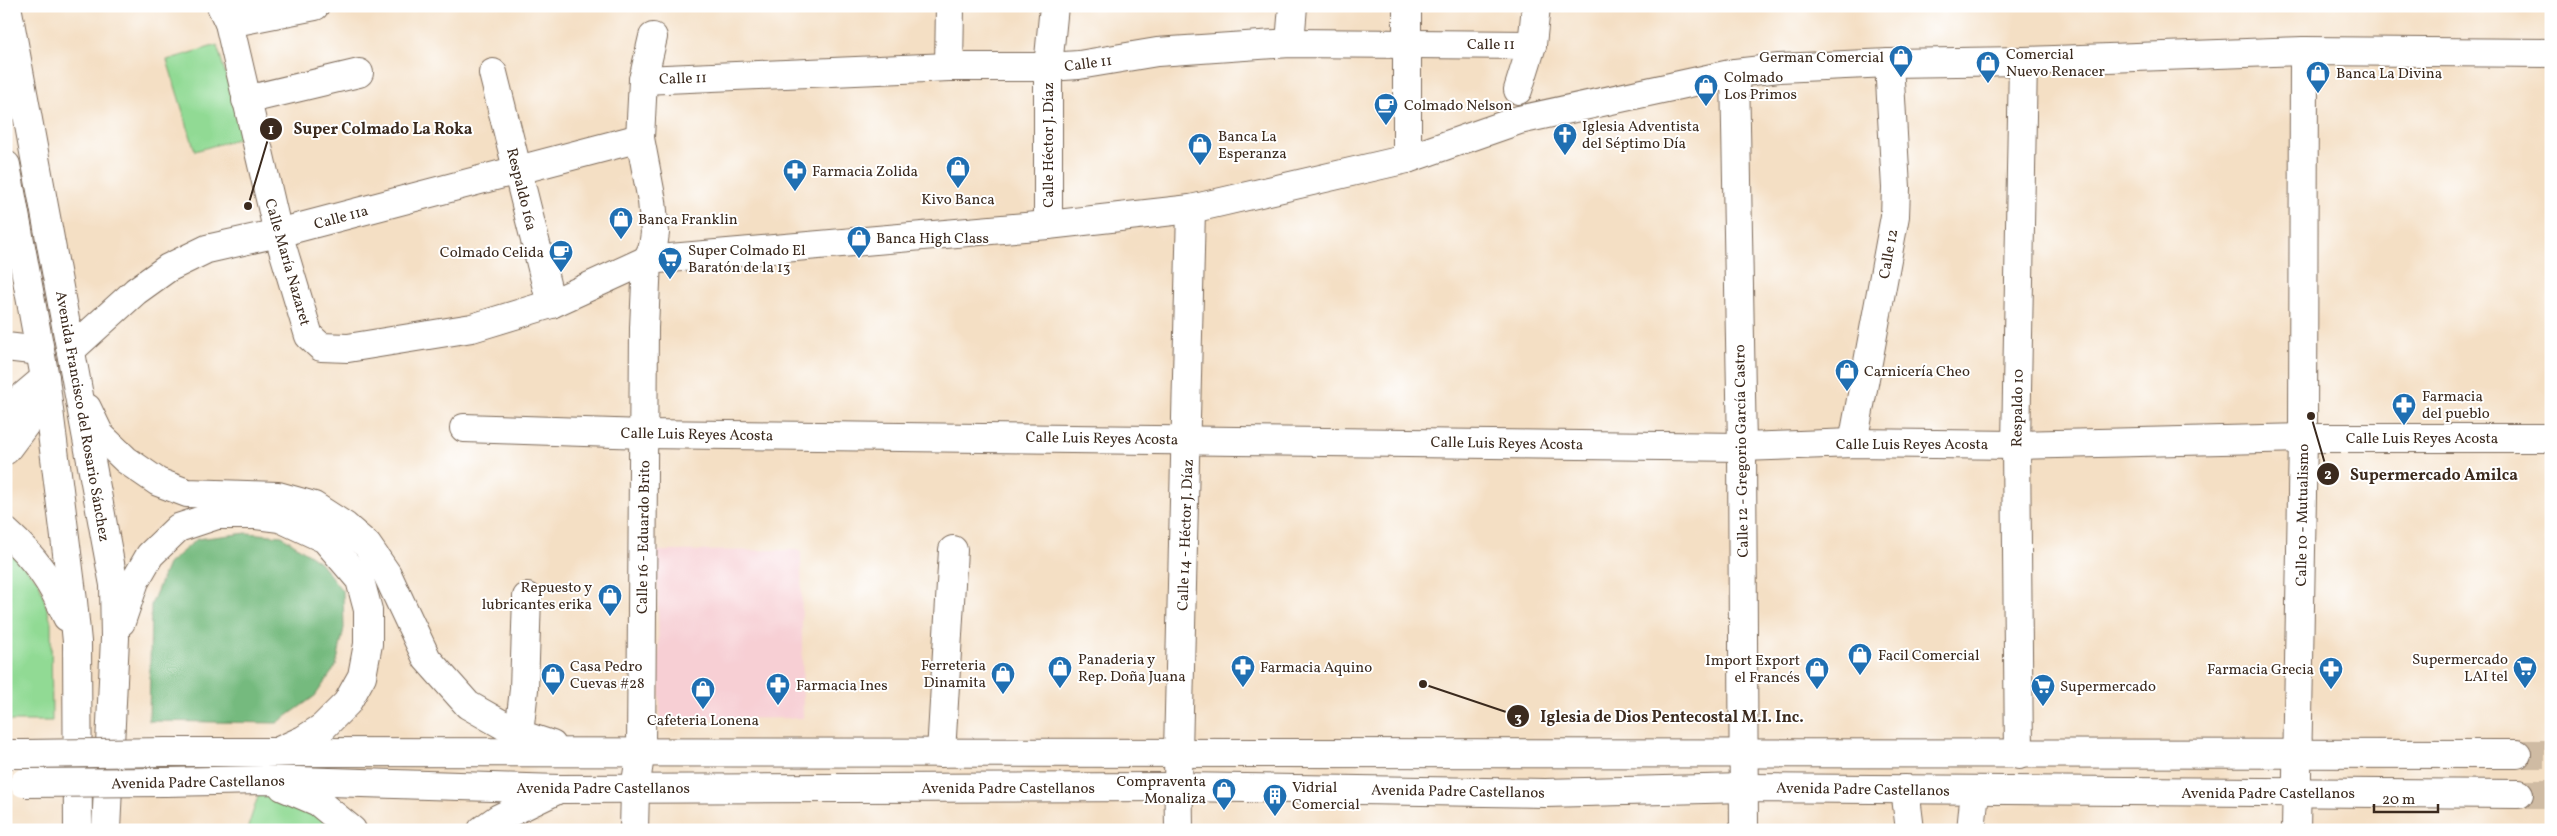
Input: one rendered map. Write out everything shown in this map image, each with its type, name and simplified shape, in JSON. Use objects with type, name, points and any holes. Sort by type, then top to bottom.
[{"type":"street","name":"Avenida Francisco del Rosario Sánchez","points":[[7,6],[114,585],[115,638],[106,830]]},
{"type":"street","points":[[225,15],[315,6]]},
{"type":"street","points":[[949,67],[950,6]]},
{"type":"street","name":"Calle Héctor J. Díaz","points":[[1048,225],[1048,68],[1054,6]]},
{"type":"street","points":[[1290,43],[1293,6]]},
{"type":"street","points":[[1406,6],[1408,158]]},
{"type":"street","points":[[1518,90],[1532,45],[1536,6]]},
{"type":"street","name":"Calle María Nazaret","points":[[225,15],[278,233],[309,336],[314,343],[321,347],[348,348],[472,328],[551,304]]},
{"type":"street","name":"Calle 16 - Eduardo Brito","points":[[634,830],[635,789],[641,750],[647,260],[653,247],[655,233],[652,201],[640,138],[643,80],[653,37]]},
{"type":"street","name":"Calle 11","points":[[643,80],[949,67],[1048,68],[1079,65],[1157,52],[1290,43],[1532,45]]},
{"type":"street","points":[[551,304],[647,260],[1048,225],[1191,209],[1408,158],[1519,120],[1735,73],[1779,68],[1889,63],[2022,61],[2304,51],[2551,53]]},
{"type":"street","name":"Calle 10 - Mutualismo","points":[[2296,830],[2299,755],[2303,438],[2304,51]]},
{"type":"street","name":"Respaldo 10","points":[[2020,755],[2016,444],[2022,61]]},
{"type":"street","name":"Calle 12","points":[[1853,443],[1894,216],[1896,188],[1889,63]]},
{"type":"street","points":[[246,100],[359,73]]},
{"type":"street","name":"Calle 12 - Gregorio García Castro","points":[[1735,73],[1742,446],[1744,830]]},
{"type":"street","name":"Respaldo 16a","points":[[493,74],[551,304]]},
{"type":"street","name":"Calle 11a","points":[[71,350],[136,291],[168,268],[207,249],[278,233],[640,138]]},
{"type":"street","name":"Avenida Francisco del Rosario Sánchez","points":[[6,165],[45,378],[77,642],[78,830]]},
{"type":"street","name":"Calle 14 - Héctor J. Díaz","points":[[1179,830],[1180,787],[1178,752],[1188,439],[1191,209]]},
{"type":"street","points":[[6,347],[40,351]]},
{"type":"street","points":[[6,411],[45,378]]},
{"type":"street","points":[[6,450],[36,410],[45,378]]},
{"type":"street","points":[[77,389],[100,435],[126,460],[158,482],[187,493],[278,496],[314,506],[345,526],[367,545],[387,574],[427,658],[468,705],[519,734],[570,752]]},
{"type":"street","name":"Calle Luis Reyes Acosta","points":[[464,428],[644,434],[1742,446],[1853,443],[2016,444],[2303,438],[2551,438]]},
{"type":"street","points":[[115,638],[135,581],[150,555],[178,528],[217,515],[256,515],[280,518],[325,539],[360,580],[368,610],[368,644],[362,676],[348,703],[323,727],[303,740],[277,752]]},
{"type":"street","points":[[6,532],[28,552],[55,589],[77,642]]},
{"type":"street","points":[[941,752],[953,550]]},
{"type":"street","points":[[519,734],[524,689],[527,597]]},
{"type":"street","name":"Avenida Padre Castellanos","points":[[15,754],[570,752],[641,750],[1743,752],[2020,755],[2516,754]]},
{"type":"street","points":[[265,780],[318,802],[352,830]]},
{"type":"street","name":"Avenida Padre Castellanos","points":[[15,783],[265,780],[560,789],[1180,787],[1545,792],[1744,788],[2297,794],[2519,794]]},
{"type":"street","points":[[482,830],[498,818],[560,789]]},
{"type":"street","points":[[1905,789],[1910,830]]},
{"type":"street","points":[[1971,830],[1975,790]]},
{"type":"shaded area","points":[[801,550],[803,718],[660,719],[657,551]]},
{"type":"green space","points":[[217,45],[244,137],[195,151],[167,60]]},
{"type":"green space","points":[[247,533],[282,536],[320,562],[343,592],[344,628],[336,666],[315,696],[277,723],[149,721],[151,605],[168,564],[197,539]]},
{"type":"green space","points":[[6,548],[39,582],[51,622],[52,721],[6,721]]},
{"type":"green space","points":[[259,793],[304,805],[335,830],[247,830]]},
{"type":"tunnel","points":[[2517,754],[2551,754]]},
{"type":"tunnel","points":[[2519,794],[2551,794]]},
{"type":"place","name":"German Comercial","points":[[1901,78]]},
{"type":"place","name":"Comercial Nuevo Renacer","points":[[1988,84]]},
{"type":"place","name":"Banca La Divina","points":[[2318,94]]},
{"type":"place","name":"Colmado Los Primos","points":[[1706,107]]},
{"type":"place","name":"Colmado Nelson","points":[[1386,126]]},
{"type":"place","name":"Iglesia Adventista del Séptimo Día","points":[[1565,156]]},
{"type":"place","name":"Banca La Esperanza","points":[[1200,166]]},
{"type":"place","name":"Kivo Banca","points":[[958,189]]},
{"type":"place","name":"Farmacia Zolida","points":[[795,192]]},
{"type":"place","name":"Super Colmado La Roka","points":[[248,206]]},
{"type":"place","name":"Banca Franklin","points":[[621,240]]},
{"type":"place","name":"Banca High Class","points":[[859,259]]},
{"type":"place","name":"Colmado Celida","points":[[561,273]]},
{"type":"place","name":"Super Colmado El Baratón de la 13","points":[[670,280]]},
{"type":"place","name":"Carnicería Cheo","points":[[1847,392]]},
{"type":"place","name":"Supermercado Amilca","points":[[2311,416]]},
{"type":"place","name":"Farmacia del pueblo","points":[[2404,426]]},
{"type":"place","name":"Repuesto y lubricantes erika","points":[[610,617]]},
{"type":"place","name":"Facil Comercial","points":[[1860,676]]},
{"type":"place","name":"Iglesia de Dios Pentecostal M.I. Inc.","points":[[1423,684]]},
{"type":"place","name":"Farmacia Aquino","points":[[1243,688]]},
{"type":"place","name":"Panaderia y Rep. Doña Juana","points":[[1060,689]]},
{"type":"place","name":"Supermercado LAI tel","points":[[2525,689]]},
{"type":"place","name":"Import Export el Francés","points":[[1817,690]]},
{"type":"place","name":"Farmacia Grecia","points":[[2331,690]]},
{"type":"place","name":"Ferreteria Dinamita","points":[[1003,695]]},
{"type":"place","name":"Casa Pedro Cuevas #28","points":[[553,696]]},
{"type":"place","name":"Farmacia Ines","points":[[778,706]]},
{"type":"place","name":"Supermercado","points":[[2043,707]]},
{"type":"place","name":"Cafeteria Lonena","points":[[703,710]]},
{"type":"place","name":"Compraventa Monaliza","points":[[1224,811]]},
{"type":"place","name":"Vidrial Comercial","points":[[1275,817]]}]
